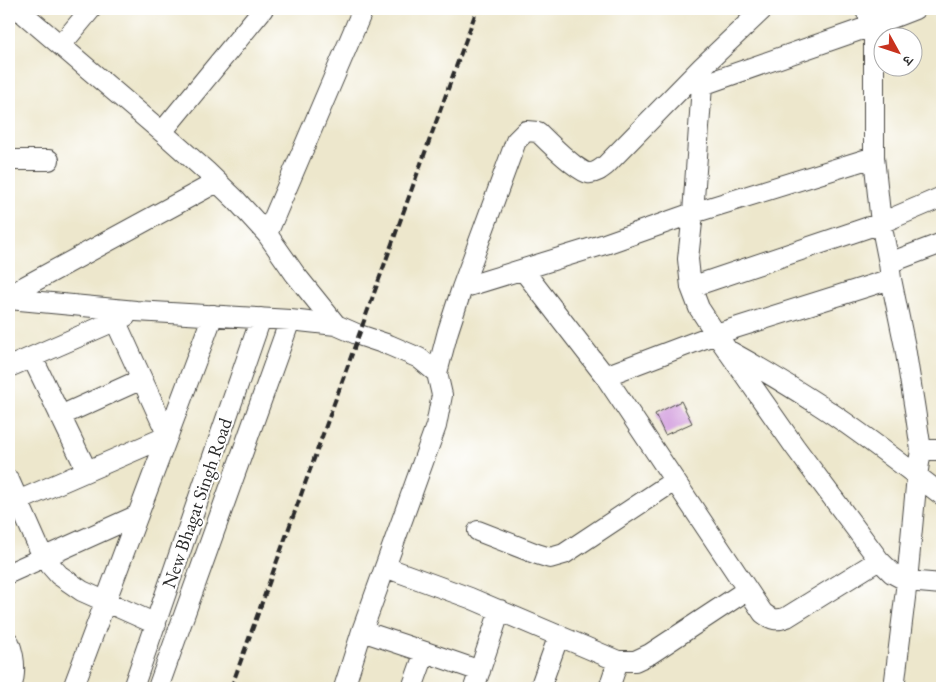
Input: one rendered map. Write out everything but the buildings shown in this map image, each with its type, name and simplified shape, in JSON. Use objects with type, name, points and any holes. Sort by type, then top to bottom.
[{"type":"street","points":[[18,9],[162,132],[236,200],[266,234],[336,325]]},
{"type":"street","points":[[61,44],[91,9]]},
{"type":"street","points":[[162,132],[263,9]]},
{"type":"street","points":[[266,234],[363,9]]},
{"type":"street","points":[[344,688],[362,631],[436,426],[442,395],[438,373],[448,331],[516,140],[526,131],[538,132],[578,168],[587,173],[598,171],[702,76],[764,9]]},
{"type":"street","points":[[702,76],[869,17],[915,9]]},
{"type":"street","points":[[869,17],[874,157],[881,223],[905,347],[921,450],[894,688]]},
{"type":"street","points":[[702,76],[688,259],[691,287],[699,308],[795,447],[880,560],[892,573],[907,581],[942,584]]},
{"type":"street","points":[[462,288],[874,157]]},
{"type":"street","points":[[9,160],[49,160]]},
{"type":"street","points":[[9,295],[217,182]]},
{"type":"street","points":[[691,287],[881,223],[942,197]]},
{"type":"street","points":[[605,376],[722,342],[890,271],[942,243]]},
{"type":"street","points":[[523,270],[605,376],[763,613],[771,619],[779,620],[787,617],[880,560]]},
{"type":"street","points":[[9,299],[136,311],[290,320],[336,325],[419,358],[438,373]]},
{"type":"street","points":[[9,367],[136,311]]},
{"type":"street","points":[[73,688],[213,316]]},
{"type":"street","name":"New Bhagat Singh Road","points":[[133,688],[261,318]]},
{"type":"street","points":[[115,320],[168,436]]},
{"type":"street","name":"New Bhagat Singh Road","points":[[158,688],[290,320]]},
{"type":"street","points":[[722,342],[817,404],[942,495]]},
{"type":"street","points":[[32,357],[87,471]]},
{"type":"street","points":[[60,416],[142,379]]},
{"type":"street","points":[[156,624],[82,591],[59,575],[43,557],[12,492],[87,471],[168,436]]},
{"type":"street","points":[[921,450],[942,450]]},
{"type":"street","points":[[478,531],[550,558],[564,554],[674,482]]},
{"type":"street","points":[[9,573],[138,516]]},
{"type":"street","points":[[385,567],[500,610],[618,661],[635,661],[650,654],[747,590]]},
{"type":"street","points":[[362,631],[424,652],[477,680],[500,610]]},
{"type":"street","points":[[540,688],[559,635]]},
{"type":"street","points":[[9,644],[15,661],[14,681],[11,688]]},
{"type":"street","points":[[412,688],[424,652]]},
{"type":"street","points":[[609,688],[618,661]]},
{"type":"railway","points":[[231,688],[477,9]]}]
